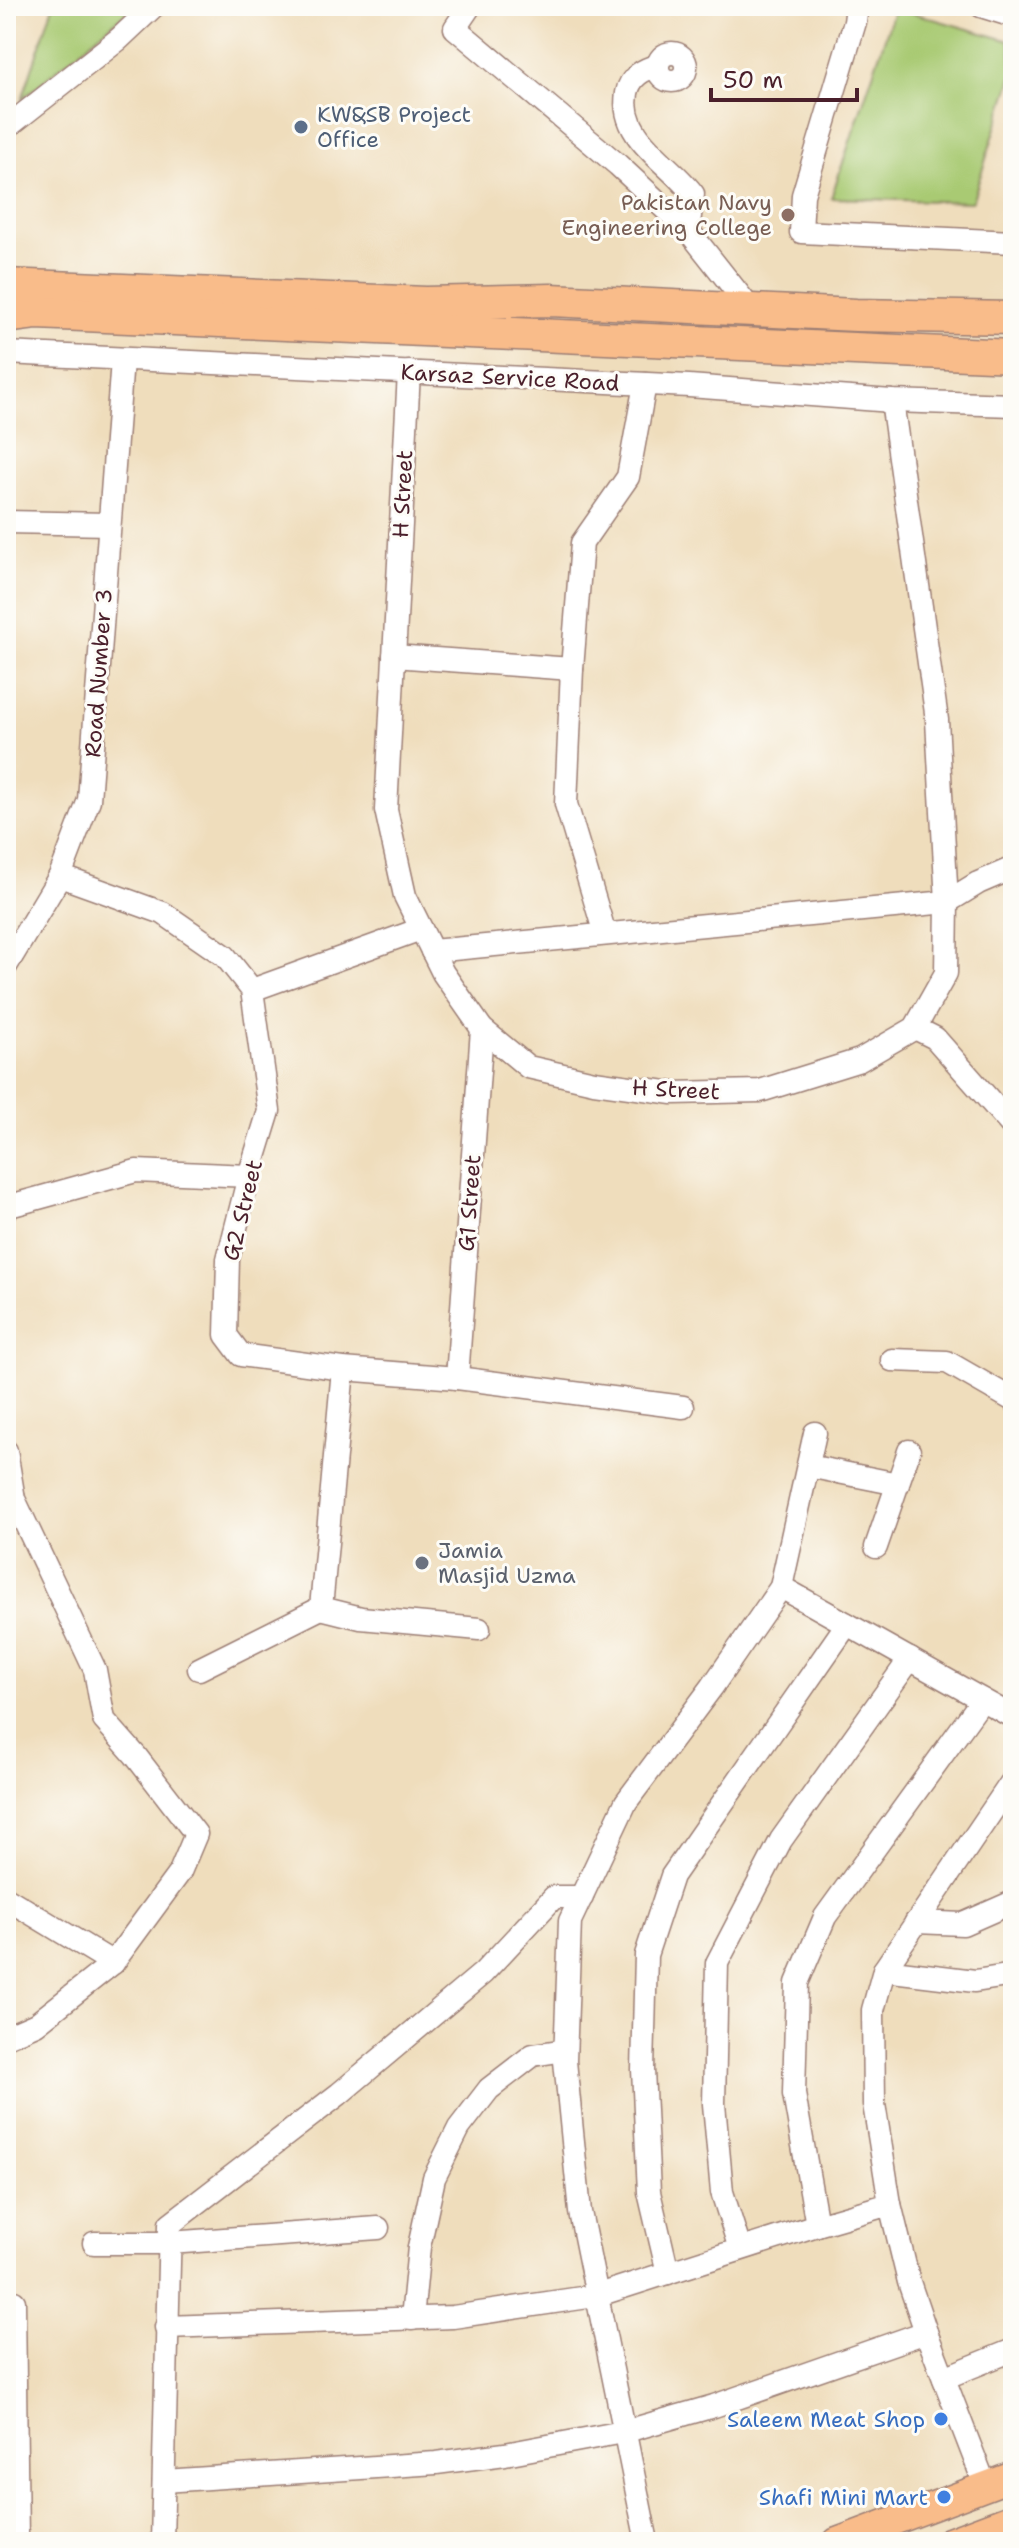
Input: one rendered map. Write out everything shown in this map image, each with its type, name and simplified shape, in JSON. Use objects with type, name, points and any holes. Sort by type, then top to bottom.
[{"type":"highway","points":[[6,285],[426,303],[551,300],[752,311],[1013,318]]},
{"type":"highway","points":[[16,314],[1013,356]]},
{"type":"main road","points":[[837,2542],[1013,2476]]},
{"type":"main road","points":[[949,2542],[1013,2518]]},
{"type":"street","points":[[6,128],[119,39],[154,6]]},
{"type":"street","points":[[470,6],[455,28],[618,165],[688,230],[752,311]]},
{"type":"street","points":[[857,6],[855,22],[803,195],[801,232],[1013,242]]},
{"type":"street","points":[[981,6],[1013,16]]},
{"type":"street","points":[[657,66],[645,69],[628,87],[627,118],[637,136],[693,194],[688,230]]},
{"type":"street","name":"Karsaz Service Road","points":[[6,353],[1013,405]]},
{"type":"street","name":"Road Number 3","points":[[6,966],[60,876],[89,800],[122,360]]},
{"type":"street","name":"H Street","points":[[409,372],[386,810],[405,896],[443,973],[482,1029],[528,1067],[594,1082],[673,1093],[760,1091],[860,1060],[915,1028]]},
{"type":"street","points":[[605,934],[566,804],[572,669],[582,543],[628,477],[645,384]]},
{"type":"street","points":[[892,401],[937,720],[947,902],[946,973],[915,1028],[935,1038],[1013,1127]]},
{"type":"street","points":[[6,522],[109,524]]},
{"type":"street","points":[[394,656],[572,669]]},
{"type":"street","points":[[432,951],[947,902],[978,883],[1013,868]]},
{"type":"street","points":[[60,876],[163,913],[225,956],[252,990],[421,929]]},
{"type":"street","name":"G2 Street","points":[[252,990],[269,1111],[228,1259],[226,1335],[241,1355],[683,1407]]},
{"type":"street","name":"G1 Street","points":[[457,1378],[482,1029]]},
{"type":"street","points":[[6,1207],[136,1171],[249,1176]]},
{"type":"street","points":[[892,1360],[947,1362],[1013,1400]]},
{"type":"street","points":[[321,1608],[343,1369]]},
{"type":"street","points":[[647,2542],[580,2212],[565,2050],[570,1921],[626,1802],[712,1687],[781,1587],[815,1433]]},
{"type":"street","points":[[6,1451],[10,1498],[95,1670],[104,1720],[196,1834],[180,1872],[113,1963],[36,2024],[6,2037]]},
{"type":"street","points":[[876,1547],[909,1451]]},
{"type":"street","points":[[808,1466],[898,1484]]},
{"type":"street","points":[[781,1587],[1013,1717]]},
{"type":"street","points":[[199,1669],[321,1608],[361,1618],[479,1629]]},
{"type":"street","points":[[668,2273],[649,2192],[643,2070],[646,1955],[672,1876],[847,1624]]},
{"type":"street","points":[[740,2249],[722,2192],[714,2104],[717,1963],[781,1840],[910,1659]]},
{"type":"street","points":[[817,2225],[794,2094],[797,1983],[825,1917],[982,1700]]},
{"type":"street","points":[[985,2485],[909,2282],[890,2204],[874,2104],[873,2010],[884,1970],[1013,1780]]},
{"type":"street","points":[[162,2542],[170,2224],[339,2094],[483,1973],[554,1897],[582,1897]]},
{"type":"street","points":[[6,1898],[113,1963]]},
{"type":"street","points":[[916,1922],[963,1924],[1013,1902]]},
{"type":"street","points":[[884,1970],[975,1981],[1013,1975]]},
{"type":"street","points":[[412,2319],[419,2247],[434,2178],[459,2128],[489,2089],[533,2055],[565,2050]]},
{"type":"street","points":[[166,2327],[453,2317],[595,2296],[890,2204]]},
{"type":"street","points":[[94,2243],[169,2243],[378,2228]]},
{"type":"street","points":[[14,2302],[17,2542]]},
{"type":"street","points":[[164,2481],[436,2463],[505,2454],[623,2432],[714,2406],[926,2332]]},
{"type":"street","points":[[944,2378],[1013,2350]]},
{"type":"green space","points":[[6,6],[19,6],[6,53]]},
{"type":"green space","points":[[53,6],[134,6],[22,99]]},
{"type":"green space","points":[[895,8],[1010,41],[1013,75],[972,202],[831,198]]},
{"type":"place","name":"KW&SB Project Office","points":[[301,127]]},
{"type":"place","name":"Pakistan Navy Engineering College","points":[[788,215]]},
{"type":"place","name":"Jamia Masjid Uzma","points":[[422,1563]]},
{"type":"place","name":"Saleem Meat Shop","points":[[941,2419]]},
{"type":"place","name":"Shafi Mini Mart","points":[[944,2497]]}]
